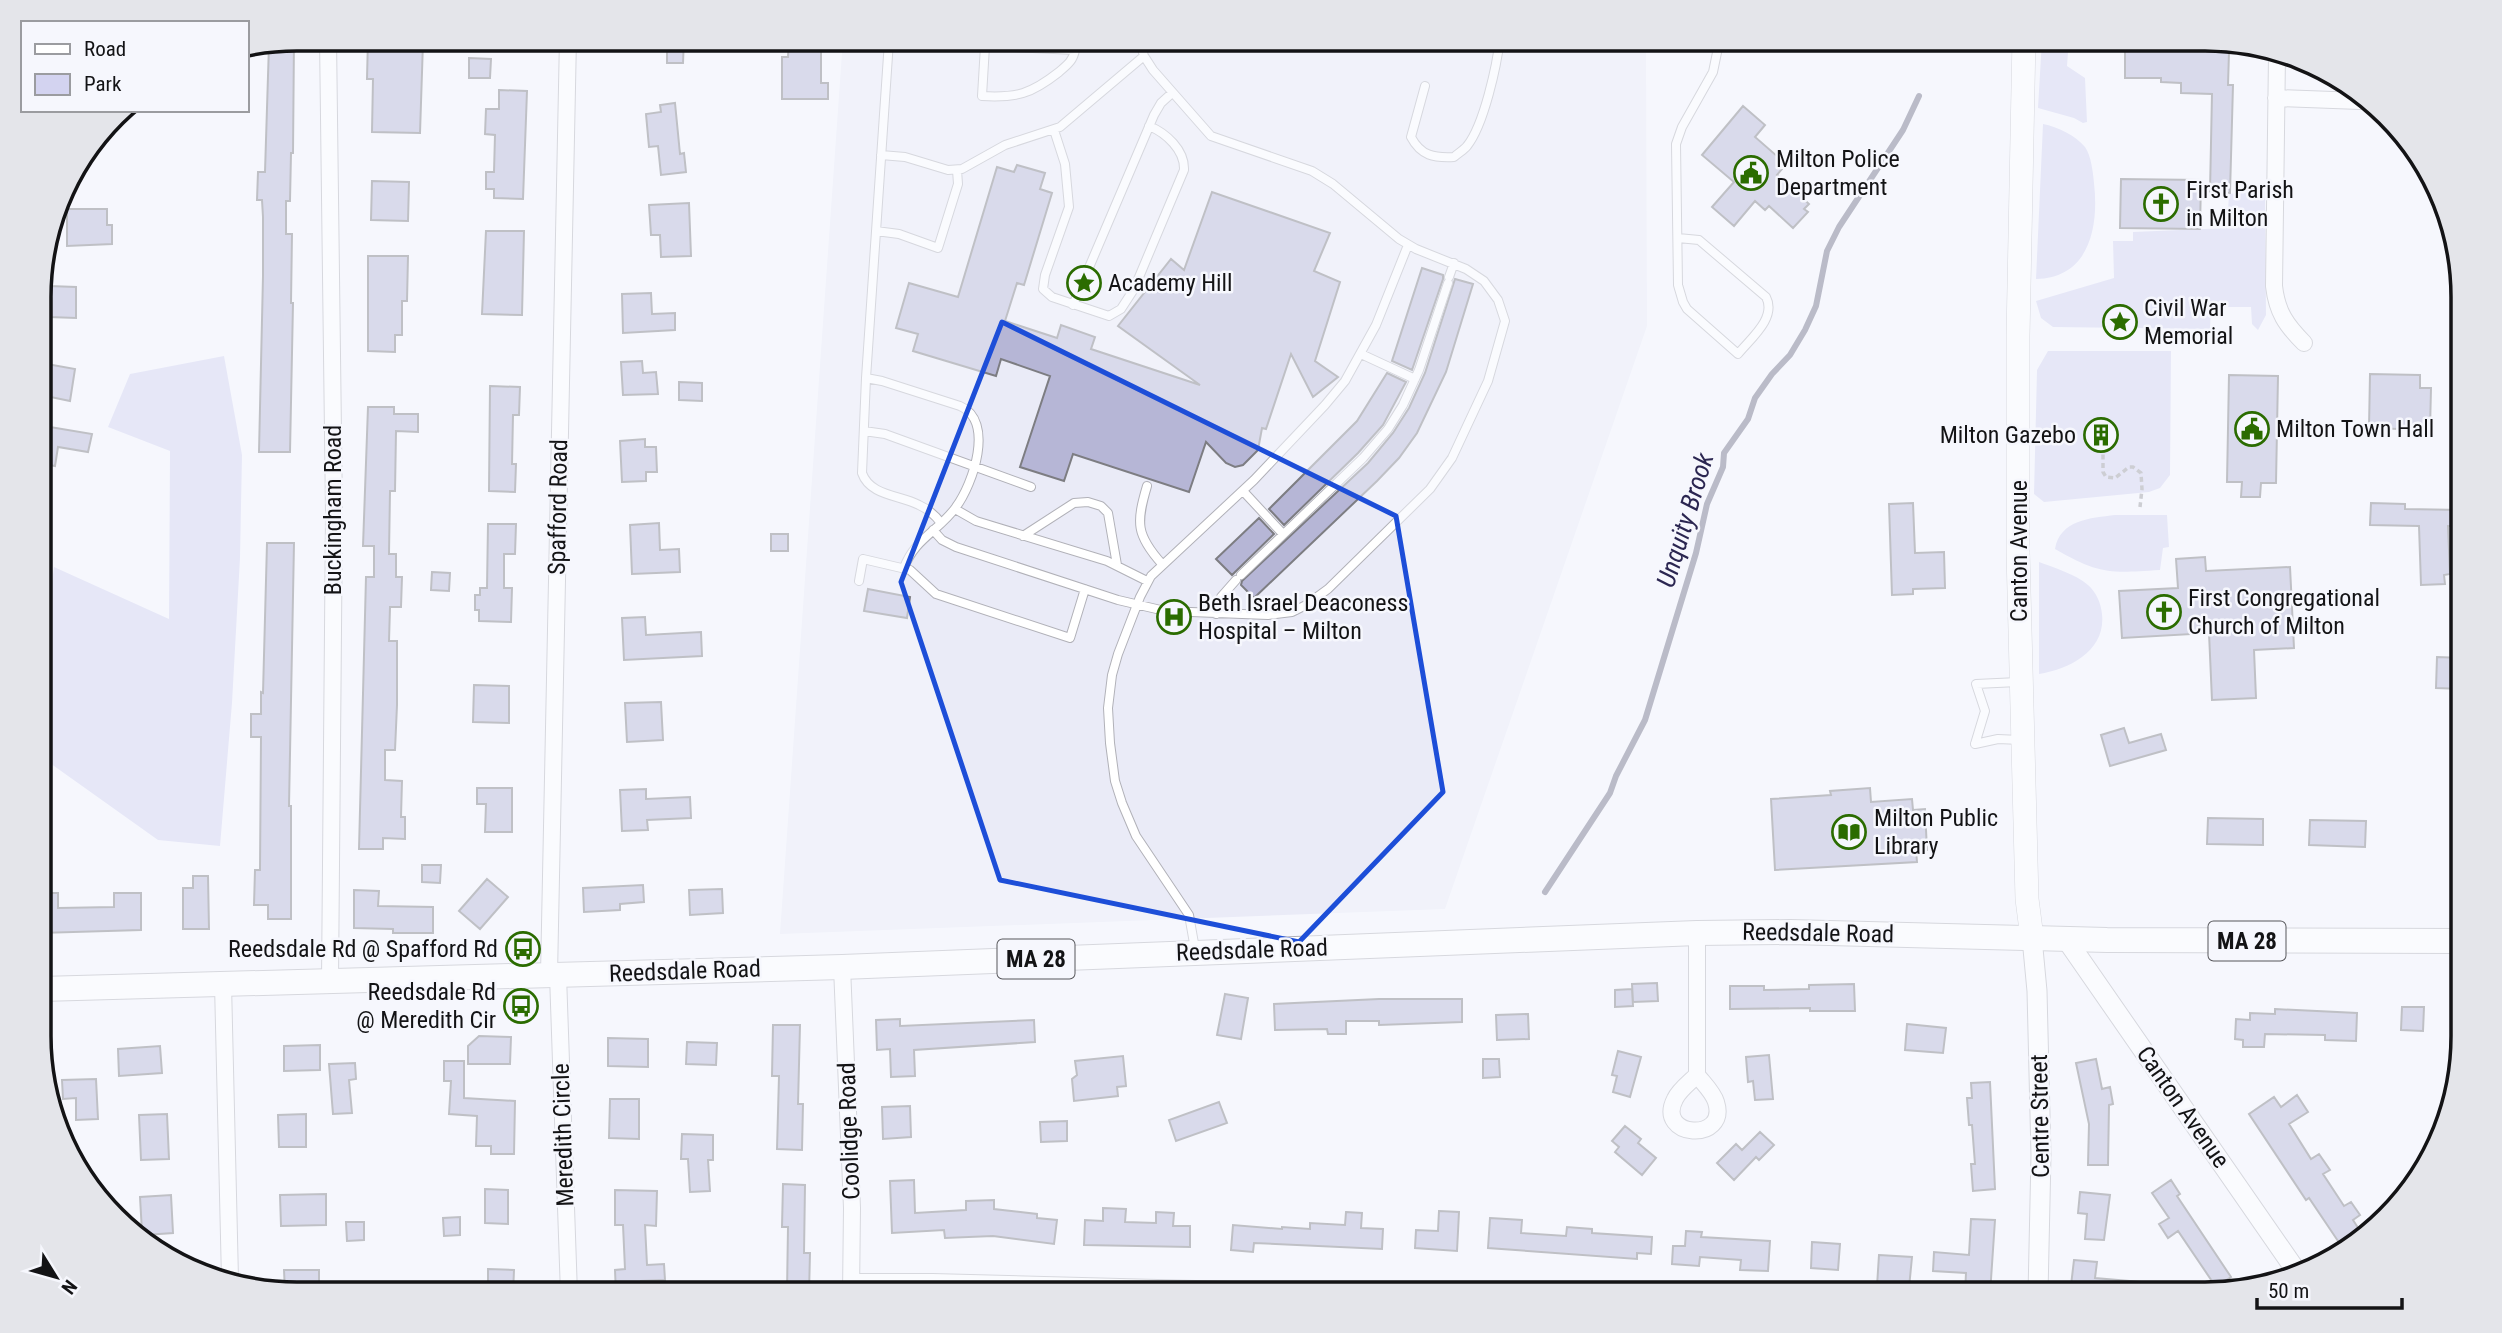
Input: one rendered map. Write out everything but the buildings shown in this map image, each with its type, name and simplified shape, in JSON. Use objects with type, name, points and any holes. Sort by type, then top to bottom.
[{"type":"main road","name":"Canton Avenue","points":[[2024,51],[2018,335],[2020,682],[2027,899],[2032,937]]},
{"type":"main road","name":"Reedsdale Road","points":[[51,989],[842,967],[1697,933],[1790,932],[2066,939],[2451,941]]},
{"type":"street","name":"Buckingham Road","points":[[328,51],[334,513],[330,981]]},
{"type":"street","name":"Spafford Road","points":[[554,975],[568,51]]},
{"type":"street","points":[[2277,62],[2275,293],[2284,321],[2304,344]]},
{"type":"street","points":[[2276,98],[2353,101]]},
{"type":"street","points":[[1697,933],[1697,1075]]},
{"type":"street","name":"Centre Street","points":[[2032,937],[2037,991],[2041,1155],[2038,1282]]},
{"type":"street","name":"Canton Avenue","points":[[2066,939],[2294,1266]]},
{"type":"street","name":"Coolidge Road","points":[[842,967],[852,1208],[852,1282]]},
{"type":"street","name":"Meredith Circle","points":[[554,975],[568,1282]]},
{"type":"street","points":[[223,984],[230,1273]]},
{"type":"lane","points":[[888,51],[862,467],[866,482],[875,489],[923,507],[941,523]]},
{"type":"lane","points":[[985,51],[982,96],[999,97],[1023,95],[1038,87],[1070,63],[1075,51]]},
{"type":"lane","points":[[933,530],[942,540],[956,547],[1137,605],[1179,613],[1284,613],[1300,609],[1314,600],[1368,552],[1422,498],[1445,470],[1483,393],[1505,321],[1502,307],[1489,286],[1472,272],[1408,245],[1319,174],[1211,136],[1172,93],[1143,51]]},
{"type":"lane","points":[[1425,86],[1411,137],[1416,146],[1427,155],[1454,157],[1467,146],[1478,124],[1498,51]]},
{"type":"lane","points":[[1678,238],[1699,240],[1766,297],[1770,309],[1767,317],[1738,354],[1687,309],[1682,302],[1678,285],[1676,144],[1682,127],[1713,72],[1717,51]]},
{"type":"lane","points":[[881,155],[905,157],[943,169],[957,170],[1005,145],[1054,130],[1144,56]]},
{"type":"lane","points":[[1073,304],[1157,108],[1172,93]]},
{"type":"lane","points":[[1054,130],[1065,164],[1069,207],[1045,275],[1043,289],[1048,295],[1105,316],[1114,315],[1121,309],[1133,289],[1183,176],[1185,164],[1174,145],[1164,133],[1149,126]]},
{"type":"lane","points":[[876,231],[899,234],[938,247],[958,184],[957,170]]},
{"type":"lane","points":[[1195,952],[1194,930],[1189,915],[1136,836],[1122,803],[1113,769],[1108,719],[1110,687],[1118,654],[1147,581],[1162,564],[1243,491],[1345,381],[1380,314],[1408,245]]},
{"type":"lane","points":[[1216,614],[1221,597],[1376,444],[1398,413],[1415,379],[1454,263]]},
{"type":"lane","points":[[1361,354],[1415,379]]},
{"type":"lane","points":[[866,378],[969,411],[976,419],[979,432],[974,466],[964,493],[955,509],[918,543],[904,568]]},
{"type":"lane","points":[[864,431],[885,434],[1031,487]]},
{"type":"lane","points":[[1147,486],[1140,510],[1140,532],[1144,543],[1162,564]]},
{"type":"lane","points":[[1243,491],[1283,534]]},
{"type":"lane","points":[[1023,536],[1074,503],[1088,502],[1101,506],[1108,513],[1117,565]]},
{"type":"lane","points":[[955,509],[976,522],[1117,565],[1147,581]]},
{"type":"lane","points":[[859,581],[863,559],[904,568],[914,572],[930,590],[942,597],[1070,638],[1086,589]]},
{"type":"lane","points":[[2020,682],[1976,684],[1985,711],[1975,744],[1997,739],[2022,740]]},
{"type":"path","points":[[2103,446],[2103,472],[2106,477],[2115,478],[2129,467],[2141,473],[2140,507]]},
{"type":"highlighted area","points":[[1002,322],[1396,516],[1443,792],[1299,942],[1000,880],[901,582]]},
{"type":"shaded area","name":"Beth Israel Deaconess Hospital – Milton","points":[[842,51],[1646,51],[1647,326],[1445,909],[780,934]]},
{"type":"green space","points":[[2041,51],[2068,51],[2067,66],[2085,78],[2087,122],[2038,108]]},
{"type":"green space","points":[[2043,124],[2071,135],[2087,150],[2094,179],[2095,216],[2087,247],[2079,260],[2069,270],[2036,279]]},
{"type":"green space","points":[[2265,191],[2266,315],[2258,330],[2252,324],[2251,307],[2211,307],[2210,329],[2053,327],[2041,318],[2036,301],[2114,278],[2113,241],[2133,241],[2133,232],[2227,228],[2229,194]]},
{"type":"green space","points":[[2048,351],[2171,351],[2170,475],[2160,488],[2149,492],[2044,502],[2034,494],[2037,370]]},
{"type":"green space","points":[[224,356],[242,455],[240,558],[232,703],[220,846],[158,840],[51,764],[51,589],[54,567],[169,619],[170,451],[108,427],[130,374]]},
{"type":"green space","points":[[2115,515],[2167,515],[2169,547],[2163,548],[2160,570],[2117,572],[2095,568],[2055,549],[2058,539],[2070,526],[2086,519]]},
{"type":"green space","points":[[2039,562],[2071,574],[2088,585],[2101,606],[2102,627],[2098,638],[2084,656],[2063,668],[2039,674]]},
{"type":"waterway","name":"Unquity Brook","points":[[1545,892],[1610,793],[1645,720],[1696,553],[1707,504],[1723,467],[1724,453],[1748,419],[1755,398],[1790,355],[1805,330],[1816,306],[1827,251],[1839,227],[1903,130],[1919,96]]},
{"type":"place","name":"Milton Police Department","points":[[1751,173]]},
{"type":"place","name":"First Parish in Milton","points":[[2161,204]]},
{"type":"place","name":"Academy Hill","points":[[1084,283]]},
{"type":"place","name":"Civil War Memorial","points":[[2120,322]]},
{"type":"place","name":"Milton Town Hall","points":[[2252,429]]},
{"type":"place","name":"Milton Gazebo","points":[[2101,435]]},
{"type":"place","name":"First Congregational Church of Milton","points":[[2164,612]]},
{"type":"place","name":"Beth Israel Deaconess Hospital – Milton","points":[[1174,617]]},
{"type":"place","name":"Milton Public Library","points":[[1849,832]]},
{"type":"place","name":"Reedsdale Rd @ Spafford Rd","points":[[523,949]]},
{"type":"place","name":"Reedsdale Rd @ Meredith Cir","points":[[521,1006]]}]
